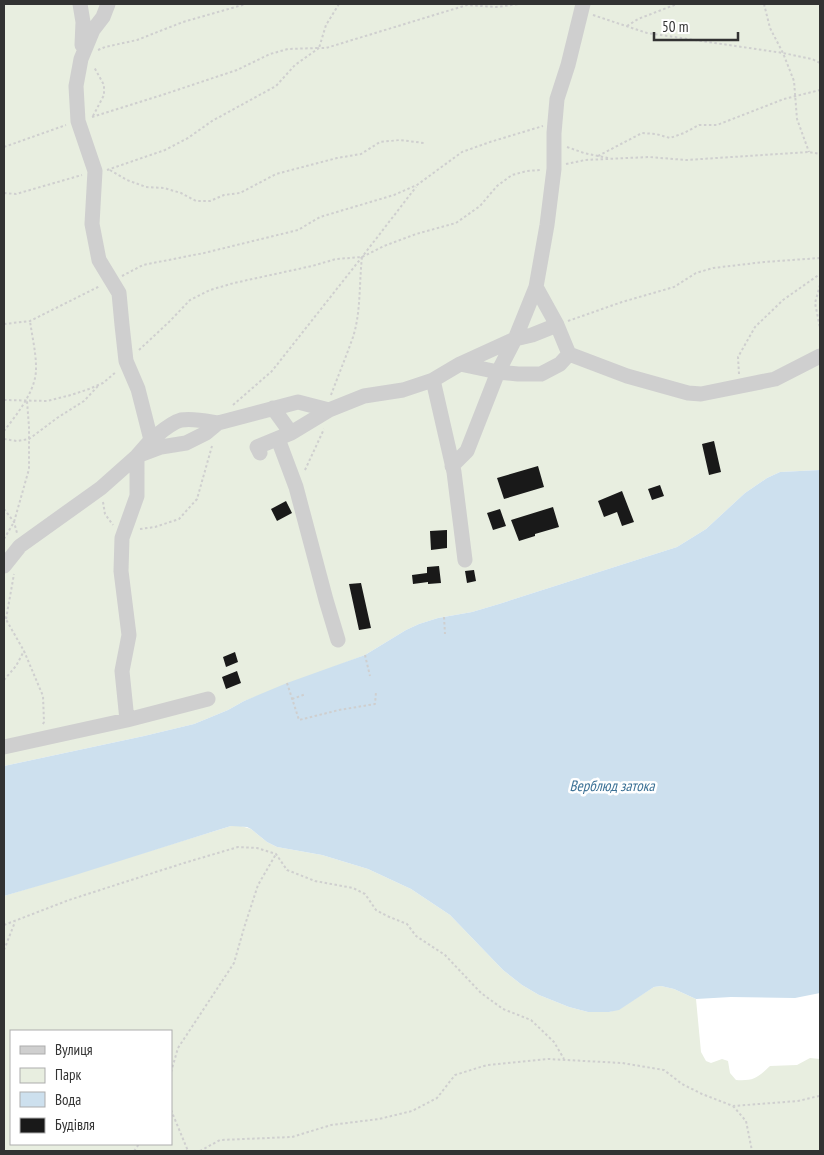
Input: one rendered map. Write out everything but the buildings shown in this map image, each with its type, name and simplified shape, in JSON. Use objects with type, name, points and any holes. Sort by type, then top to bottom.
[{"type":"lane","points":[[80,4],[85,54]]},
{"type":"lane","points":[[108,4],[103,17],[93,30],[76,86],[78,121],[102,171],[92,224],[99,260],[119,293],[126,361],[138,390],[151,440]]},
{"type":"lane","points":[[452,466],[467,451],[498,372],[515,339],[536,287],[547,225],[554,169],[554,128],[557,99],[568,66],[582,7]]},
{"type":"lane","points":[[536,287],[557,325],[569,354],[627,376],[688,393],[701,394],[775,379],[820,356]]},
{"type":"lane","points":[[260,453],[258,447],[284,436],[329,410],[364,396],[403,390],[433,380],[460,364],[515,339],[532,335],[557,325]]},
{"type":"lane","points":[[460,364],[498,372],[542,374],[560,364],[569,354]]},
{"type":"lane","points":[[433,380],[452,466],[466,560]]},
{"type":"lane","points":[[9,569],[20,546],[100,488],[137,456],[151,440],[167,427],[181,420],[218,422],[298,402],[329,410]]},
{"type":"lane","points":[[273,408],[284,436],[338,640]]},
{"type":"lane","points":[[137,456],[161,447],[186,443],[206,433],[218,422]]},
{"type":"lane","points":[[127,720],[122,671],[129,635],[120,571],[123,534],[136,496],[137,456]]},
{"type":"lane","points":[[4,747],[127,720],[208,699]]},
{"type":"path","points":[[93,116],[104,96],[104,85],[85,54],[105,47],[137,40],[183,22],[246,4]]},
{"type":"path","points":[[4,194],[16,194],[102,171],[165,150],[188,138],[212,121],[276,86],[294,65],[318,48],[326,25],[340,4]]},
{"type":"path","points":[[4,147],[93,116],[237,70],[270,54],[288,49],[326,48],[467,5],[496,7],[519,4]]},
{"type":"path","points":[[627,26],[638,19],[670,5],[677,4]]},
{"type":"path","points":[[764,4],[770,28],[783,53],[794,81],[797,119],[809,152]]},
{"type":"path","points":[[582,7],[647,33],[783,53],[812,59],[820,63]]},
{"type":"path","points":[[598,156],[642,133],[670,138],[699,125],[717,125],[795,96],[820,90]]},
{"type":"path","points":[[4,324],[30,321],[143,266],[204,254],[298,230],[320,217],[394,195],[417,185],[462,152],[490,142],[554,128],[565,146],[574,151],[616,158]]},
{"type":"path","points":[[102,171],[146,187],[164,188],[181,193],[196,201],[210,201],[224,195],[240,192],[276,174],[337,158],[361,154],[380,142],[400,140],[424,143]]},
{"type":"path","points":[[4,400],[47,401],[103,383],[119,370],[190,300],[210,290],[234,283],[336,259],[362,257],[400,240],[456,223],[480,206],[497,186],[512,175],[527,171],[554,169],[585,160],[649,157],[686,160],[809,152],[820,154]]},
{"type":"path","points":[[100,488],[105,514],[123,534],[155,528],[179,519],[196,499],[218,422],[236,402],[272,372],[417,185]]},
{"type":"path","points":[[296,487],[327,424],[330,398],[353,336],[360,296],[362,257]]},
{"type":"path","points":[[557,325],[622,302],[674,287],[696,273],[713,268],[820,258]]},
{"type":"path","points":[[739,386],[738,357],[755,327],[783,300],[820,274]]},
{"type":"path","points":[[820,284],[815,303],[820,328]]},
{"type":"path","points":[[4,431],[27,401],[33,386],[37,369],[30,321]]},
{"type":"path","points":[[4,439],[17,441],[29,438],[84,401],[99,384]]},
{"type":"path","points":[[4,539],[14,522],[29,469],[30,427],[27,401]]},
{"type":"path","points":[[4,510],[14,522],[20,546]]},
{"type":"path","points":[[6,619],[9,569]]},
{"type":"path","points":[[4,616],[24,651],[43,696],[44,722],[37,740]]},
{"type":"path","points":[[444,617],[445,634]]},
{"type":"path","points":[[4,680],[16,666],[24,651]]},
{"type":"path","points":[[365,655],[370,676]]},
{"type":"path","points":[[287,683],[299,720],[339,710],[375,704],[376,692]]},
{"type":"path","points":[[292,699],[306,694]]},
{"type":"path","points":[[4,925],[69,900],[184,863],[238,847],[257,848],[276,854],[287,870],[314,881],[353,888],[365,894],[376,910],[407,924],[416,936],[445,955],[481,993],[503,1009],[531,1020],[554,1042],[564,1060]]},
{"type":"path","points":[[172,1069],[178,1048],[234,963],[258,885],[276,854]]},
{"type":"path","points":[[4,950],[15,921]]},
{"type":"path","points":[[200,1151],[220,1140],[292,1137],[331,1126],[379,1119],[412,1111],[437,1098],[454,1074],[487,1065],[548,1059],[622,1063],[664,1070],[682,1084],[733,1106],[798,1101],[820,1095]]},
{"type":"path","points":[[733,1106],[746,1121],[752,1151]]},
{"type":"path","points":[[172,1112],[188,1151]]},
{"type":"green space","points":[[4,4],[820,4],[820,470],[780,472],[767,478],[745,493],[706,529],[677,547],[499,604],[419,624],[365,655],[244,701],[194,724],[4,766]]},
{"type":"green space","points":[[231,826],[251,829],[267,842],[277,847],[322,855],[368,869],[411,889],[450,915],[503,970],[522,985],[539,995],[569,1007],[588,1012],[609,1012],[619,1009],[654,987],[661,986],[674,989],[696,999],[701,1052],[706,1061],[711,1063],[722,1059],[728,1061],[730,1073],[736,1080],[755,1078],[770,1066],[797,1065],[810,1058],[820,1059],[820,1151],[4,1151],[4,896]]},
{"type":"water","name":"Верблюд затока","points":[[820,470],[820,993],[795,998],[731,997],[696,999],[674,989],[661,986],[654,987],[619,1010],[588,1012],[569,1007],[539,995],[522,985],[503,970],[450,915],[411,889],[368,869],[322,855],[277,847],[247,827],[231,826],[4,896],[4,766],[194,724],[287,683],[365,655],[419,624],[499,604],[677,547],[706,529],[745,493],[767,478],[780,472]]}]
